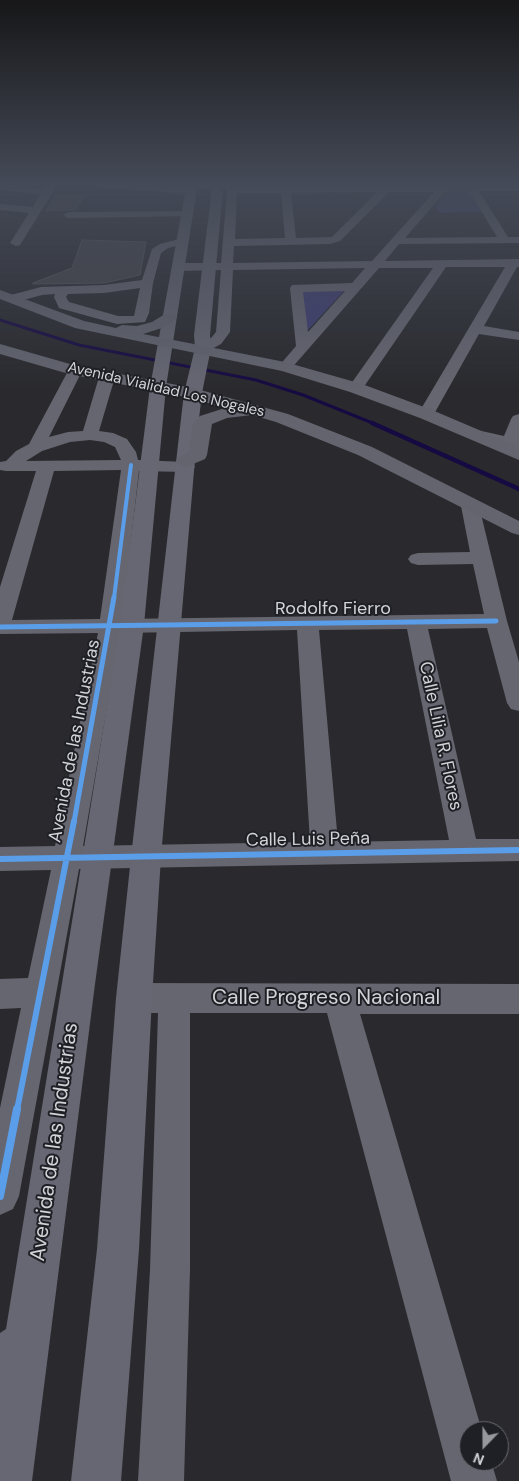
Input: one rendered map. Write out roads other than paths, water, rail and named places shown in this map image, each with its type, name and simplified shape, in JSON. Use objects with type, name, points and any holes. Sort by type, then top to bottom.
[{"type":"highway","name":"Avenida Vialidad Los Nogales","points":[[6,296],[80,325],[103,330],[162,364],[199,367],[285,367],[356,388],[476,435]]},
{"type":"highway","points":[[103,330],[138,331],[157,325],[170,317]]},
{"type":"highway","name":"Avenida Vialidad Los Nogales","points":[[0,349],[75,371],[107,377],[162,364],[199,367],[264,412],[364,451],[519,529]]},
{"type":"highway","points":[[186,464],[198,455],[202,424],[206,420],[224,413],[264,412]]},
{"type":"main road","name":"Avenida de las Industrias","points":[[140,466],[162,364],[181,253]]},
{"type":"main road","points":[[96,1481],[118,1249],[134,998],[146,857],[186,464],[199,367],[211,253]]},
{"type":"main road","name":"Avenida de las Industrias","points":[[7,1481],[30,1316],[82,858]]},
{"type":"main road","points":[[0,1384],[30,1316]]},
{"type":"street","points":[[56,290],[64,305],[117,320],[140,319],[148,280],[156,253]]},
{"type":"street","points":[[199,367],[223,332],[227,253]]},
{"type":"street","points":[[285,367],[386,253]]},
{"type":"street","points":[[377,263],[517,265]]},
{"type":"street","points":[[6,296],[56,290],[104,289],[209,264],[377,263],[517,265]]},
{"type":"street","points":[[356,388],[442,264]]},
{"type":"street","points":[[426,414],[475,329],[517,265]]},
{"type":"street","points":[[303,347],[296,288],[356,287]]},
{"type":"street","points":[[38,310],[44,295],[56,290]]},
{"type":"street","points":[[475,329],[519,336]]},
{"type":"street","points":[[36,447],[75,371]]},
{"type":"street","points":[[90,435],[107,377]]},
{"type":"street","points":[[516,447],[519,419]]},
{"type":"street","points":[[5,466],[36,447],[68,437],[90,435],[107,437],[121,443],[140,466]]},
{"type":"street","name":"Avenida Vialidad Los Nogales","points":[[476,435],[516,447]]},
{"type":"street","points":[[5,466],[186,464]]},
{"type":"street","points":[[0,622],[47,466]]},
{"type":"street","name":"Avenida de las Industrias","points":[[0,1196],[41,993],[82,858],[121,625],[140,466]]},
{"type":"street","points":[[470,506],[482,558],[505,631],[519,703]]},
{"type":"street","points":[[418,559],[482,558]]},
{"type":"street","points":[[307,622],[325,854]]},
{"type":"street","name":"Rodolfo Fierro","points":[[170,624],[416,622],[505,631]]},
{"type":"street","name":"Calle Lilia R. Flores","points":[[416,622],[465,851]]},
{"type":"street","points":[[0,627],[170,624]]},
{"type":"street","name":"Calle Luis Peña","points":[[82,858],[519,850]]},
{"type":"street","points":[[0,859],[82,858]]},
{"type":"street","points":[[0,994],[41,993]]},
{"type":"street","name":"Calle Progreso Nacional","points":[[134,998],[519,999]]},
{"type":"street","points":[[161,1481],[170,1270],[174,998]]},
{"type":"street","points":[[339,998],[474,1481]]},
{"type":"waterway","points":[[0,320],[79,345],[256,380],[303,395],[375,424]]},
{"type":"waterway","points":[[372,423],[519,489]]}]
